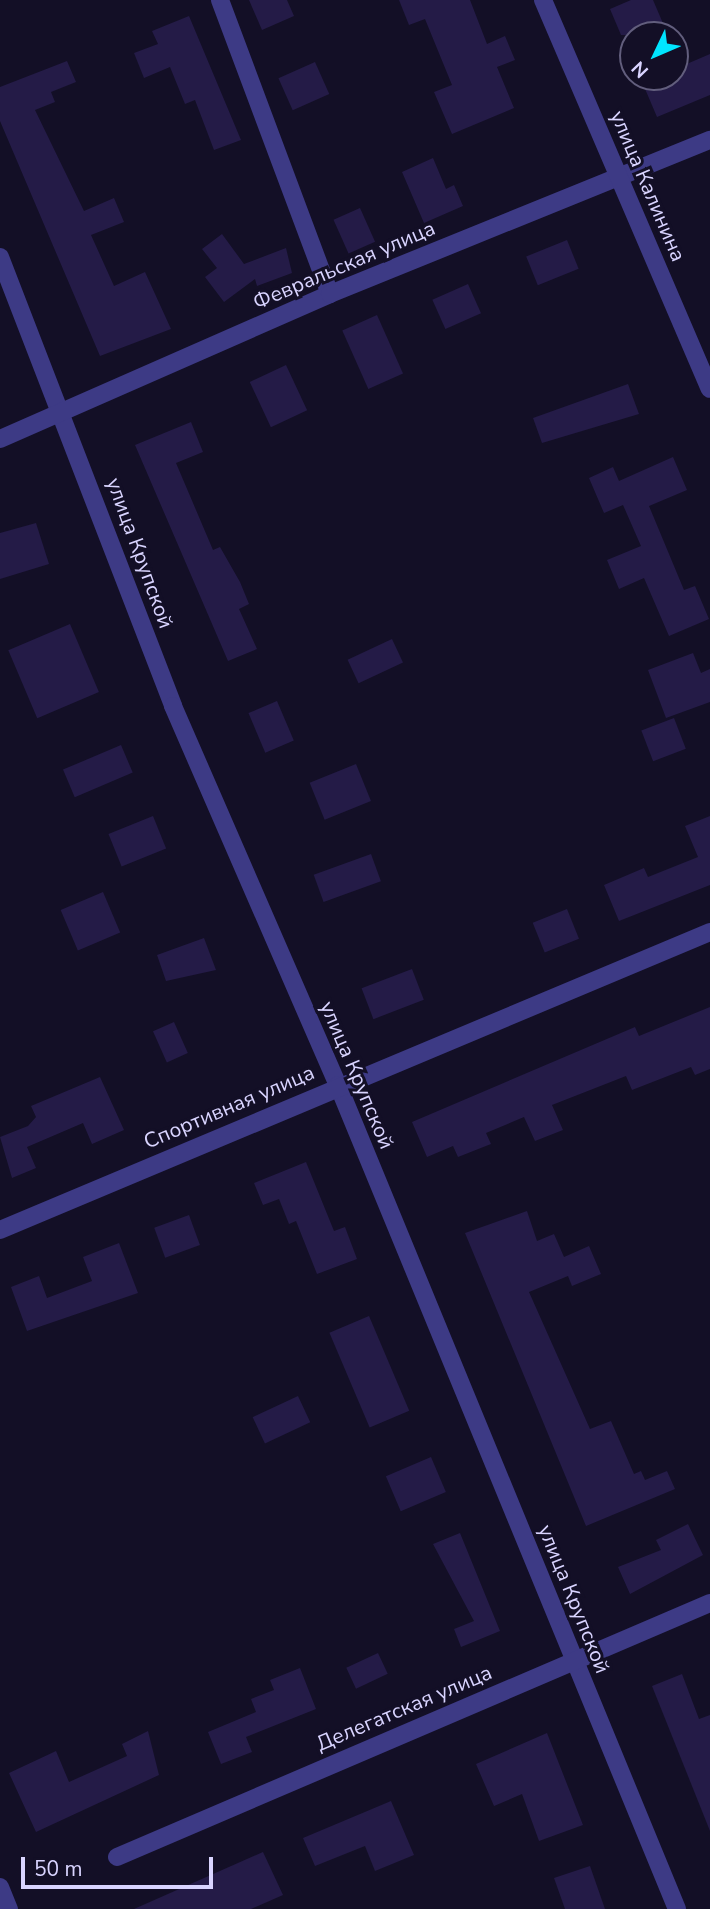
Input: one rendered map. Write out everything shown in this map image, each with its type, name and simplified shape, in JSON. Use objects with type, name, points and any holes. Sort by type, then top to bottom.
[{"type":"street","points":[[220,0],[330,294]]},
{"type":"street","name":"улица Калинина","points":[[543,0],[710,389]]},
{"type":"street","name":"Февральская улица","points":[[0,439],[330,294],[618,175],[710,140]]},
{"type":"street","name":"улица Крупской","points":[[0,257],[64,413],[173,706],[338,1086],[677,1909]]},
{"type":"street","name":"Спортивная улица","points":[[0,1230],[710,932]]},
{"type":"street","name":"Делегатская улица","points":[[117,1857],[710,1603]]},
{"type":"street","points":[[0,1887],[9,1909]]},
{"type":"building","points":[[249,0],[287,0],[294,16],[262,30]]},
{"type":"building","points":[[399,0],[470,0],[487,44],[505,36],[515,60],[497,67],[514,108],[452,134],[434,92],[452,85],[425,19],[409,25]]},
{"type":"building","points":[[631,0],[653,0],[662,21],[619,21],[619,30],[610,9]]},
{"type":"building","points":[[189,16],[241,140],[214,150],[195,100],[185,104],[170,67],[144,78],[134,53],[158,44],[152,31]]},
{"type":"building","points":[[710,54],[710,95],[657,117],[646,91],[689,91],[689,63]]},
{"type":"building","points":[[67,61],[76,82],[51,92],[55,102],[35,110],[84,211],[114,198],[124,222],[91,235],[114,286],[145,272],[171,329],[100,356],[0,121],[0,87]]},
{"type":"building","points":[[315,62],[329,94],[293,110],[278,78]]},
{"type":"building","points":[[433,158],[446,189],[454,185],[463,206],[424,223],[402,172]]},
{"type":"building","points":[[360,208],[375,242],[349,254],[334,220]]},
{"type":"building","points":[[222,234],[244,264],[286,248],[292,273],[257,286],[255,279],[224,302],[205,277],[217,268],[202,249]]},
{"type":"building","points":[[567,240],[579,269],[538,285],[526,256]]},
{"type":"building","points":[[468,284],[481,313],[445,329],[432,300]]},
{"type":"building","points":[[377,315],[403,373],[368,389],[342,330]]},
{"type":"building","points":[[286,365],[307,410],[271,427],[250,382]]},
{"type":"building","points":[[628,384],[639,414],[542,443],[533,418]]},
{"type":"building","points":[[191,422],[203,452],[176,463],[213,550],[220,547],[240,582],[249,604],[239,609],[257,649],[228,661],[135,445]]},
{"type":"building","points":[[673,457],[687,490],[649,506],[684,590],[695,586],[709,619],[669,636],[644,578],[619,589],[607,560],[641,546],[623,505],[604,513],[589,478],[613,467],[619,481]]},
{"type":"building","points":[[36,523],[49,564],[0,579],[0,533]]},
{"type":"building","points":[[70,624],[99,692],[37,718],[8,650]]},
{"type":"building","points":[[392,639],[403,663],[359,683],[348,660]]},
{"type":"building","points":[[693,653],[701,673],[710,669],[710,702],[666,718],[648,670]]},
{"type":"building","points":[[277,701],[294,741],[265,753],[248,713]]},
{"type":"building","points":[[674,718],[686,749],[653,761],[641,731]]},
{"type":"building","points":[[121,745],[133,773],[75,797],[63,770]]},
{"type":"building","points":[[356,764],[371,801],[325,820],[310,783]]},
{"type":"building","points":[[153,816],[166,848],[122,866],[108,834]]},
{"type":"building","points":[[710,816],[710,885],[619,921],[604,885],[644,868],[648,877],[698,857],[685,826]]},
{"type":"building","points":[[371,854],[381,881],[324,902],[314,875]]},
{"type":"building","points":[[103,892],[120,933],[78,950],[61,910]]},
{"type":"building","points":[[567,909],[579,939],[545,953],[533,923]]},
{"type":"building","points":[[204,938],[216,970],[166,981],[157,955]]},
{"type":"building","points":[[412,969],[424,1000],[373,1019],[362,988]]},
{"type":"building","points":[[710,1007],[710,1069],[695,1075],[691,1067],[632,1090],[626,1076],[552,1105],[563,1130],[535,1141],[524,1117],[486,1133],[491,1144],[458,1157],[453,1146],[427,1157],[412,1122],[635,1027],[639,1036]]},
{"type":"building","points":[[174,1022],[188,1053],[167,1062],[153,1031]]},
{"type":"building","points":[[100,1077],[124,1130],[92,1144],[83,1123],[27,1147],[36,1168],[12,1178],[0,1137],[28,1126],[36,1117],[31,1106]]},
{"type":"building","points":[[306,1162],[334,1231],[345,1227],[357,1259],[317,1274],[296,1221],[289,1224],[279,1199],[263,1205],[254,1183]]},
{"type":"building","points":[[527,1211],[537,1241],[554,1234],[564,1257],[589,1246],[601,1274],[572,1286],[568,1276],[529,1292],[590,1429],[611,1421],[634,1474],[641,1471],[645,1480],[667,1471],[675,1489],[586,1526],[465,1233]]},
{"type":"building","points":[[189,1215],[200,1245],[165,1258],[154,1228]]},
{"type":"building","points":[[119,1243],[138,1293],[27,1331],[11,1287],[39,1276],[47,1298],[92,1281],[83,1257]]},
{"type":"building","points":[[369,1316],[409,1411],[370,1428],[329,1333]]},
{"type":"building","points":[[298,1396],[310,1422],[265,1443],[253,1417]]},
{"type":"building","points":[[431,1457],[446,1492],[401,1511],[386,1476]]},
{"type":"building","points":[[688,1524],[703,1555],[630,1594],[618,1567],[661,1550],[656,1540]]},
{"type":"building","points":[[460,1533],[500,1631],[461,1647],[454,1629],[474,1621],[433,1544]]},
{"type":"building","points":[[378,1653],[388,1674],[356,1689],[346,1668]]},
{"type":"building","points":[[300,1668],[316,1709],[246,1737],[252,1752],[221,1764],[208,1732],[256,1712],[251,1699],[274,1690],[270,1680]]},
{"type":"building","points":[[682,1674],[699,1719],[710,1715],[710,1831],[652,1686]]},
{"type":"building","points":[[148,1731],[159,1775],[36,1832],[9,1773],[56,1751],[69,1782],[127,1756],[122,1744]]},
{"type":"building","points":[[547,1733],[583,1825],[539,1841],[522,1794],[494,1806],[476,1764]]},
{"type":"building","points":[[391,1801],[414,1855],[375,1871],[365,1846],[315,1866],[303,1838]]},
{"type":"building","points":[[263,1852],[283,1895],[251,1909],[134,1909]]},
{"type":"building","points":[[590,1866],[605,1909],[565,1909],[554,1878]]}]
